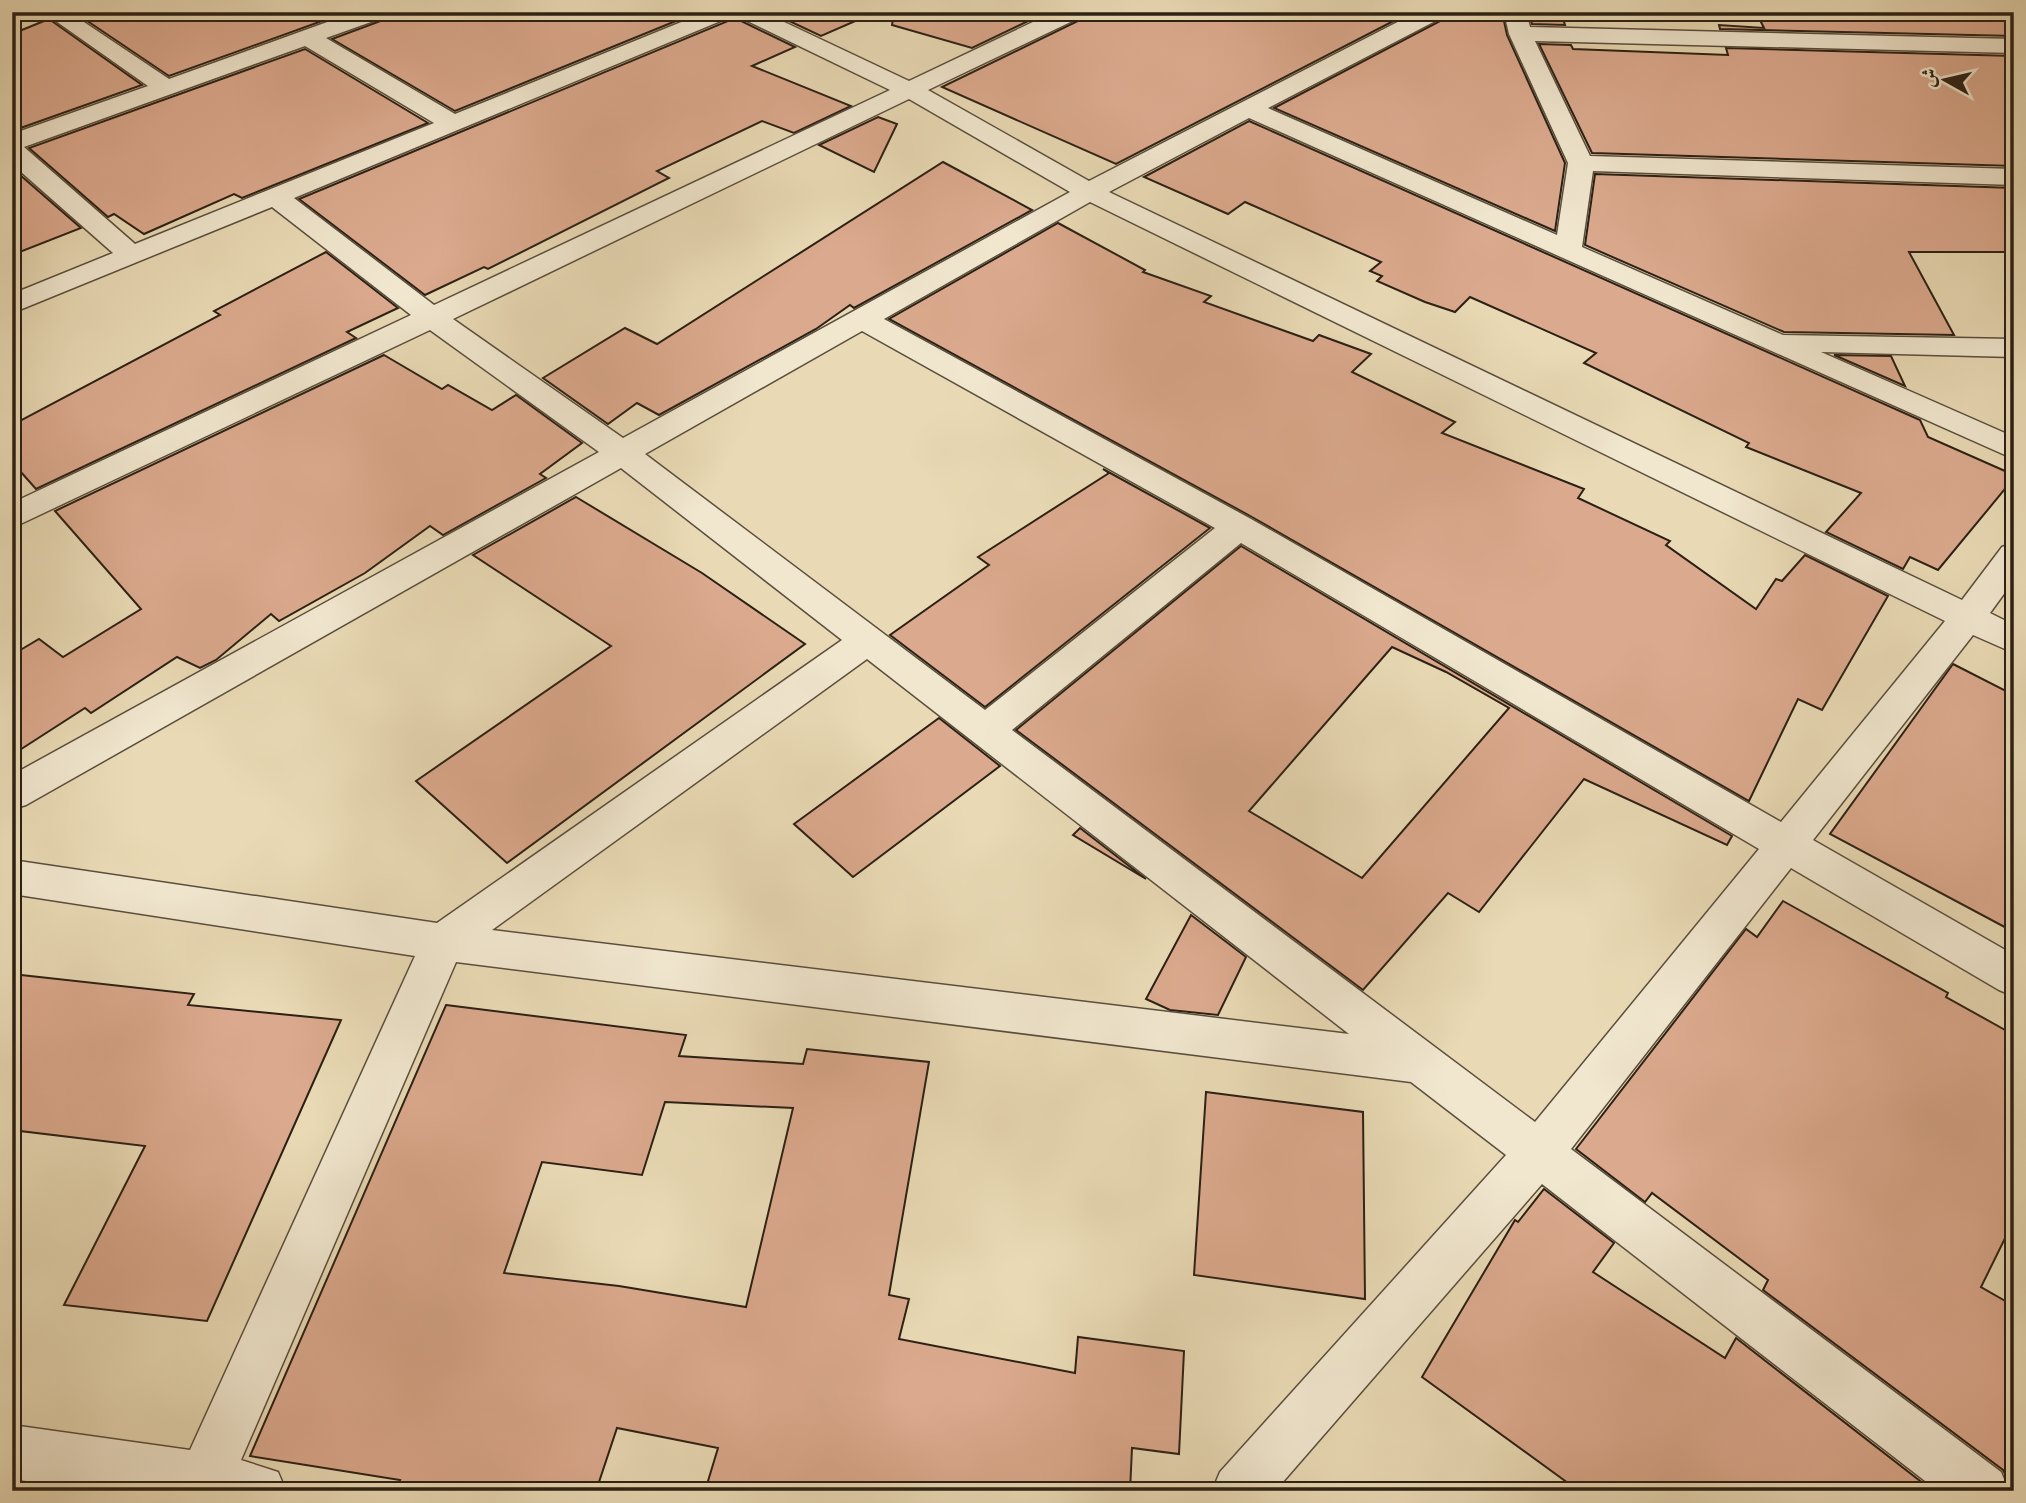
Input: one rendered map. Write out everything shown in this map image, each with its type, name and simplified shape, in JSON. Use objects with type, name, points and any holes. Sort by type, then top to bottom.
[{"type":"street","points":[[54,12],[167,88]]},
{"type":"street","points":[[12,143],[377,12]]},
{"type":"street","points":[[12,304],[726,12]]},
{"type":"street","points":[[744,12],[910,90],[1089,192],[2014,640]]},
{"type":"street","points":[[12,517],[1073,12]]},
{"type":"street","points":[[12,794],[1089,192],[1435,12]]},
{"type":"street","points":[[1568,251],[1581,163],[1517,23],[2014,46]]},
{"type":"street","points":[[307,37],[454,124]]},
{"type":"street","points":[[1249,109],[2014,449]]},
{"type":"street","points":[[12,150],[132,256]]},
{"type":"street","points":[[1581,163],[2014,177]]},
{"type":"street","points":[[275,197],[433,318],[622,453],[1416,1062],[1982,1491]]},
{"type":"street","points":[[862,319],[1239,527],[2014,977]]},
{"type":"street","points":[[1771,342],[2014,348]]},
{"type":"street","points":[[985,731],[1239,527]]},
{"type":"street","points":[[1239,1491],[1539,1153],[1968,617],[2014,555]]},
{"type":"street","points":[[205,1479],[443,942],[867,640]]},
{"type":"street","points":[[12,877],[443,942],[1416,1062]]},
{"type":"street","points":[[12,1452],[205,1479],[259,1491]]},
{"type":"building","points":[[74,12],[347,12],[169,76]]},
{"type":"building","points":[[390,12],[698,12],[455,111],[332,39],[386,19]]},
{"type":"building","points":[[770,12],[876,12],[821,36]]},
{"type":"building","points":[[894,12],[1047,12],[972,48],[892,25]]},
{"type":"building","points":[[1086,12],[1411,12],[1116,164],[942,87],[1082,19]]},
{"type":"building","points":[[1448,12],[1502,12],[1507,35],[1565,163],[1555,231],[1274,108],[1444,19]]},
{"type":"building","points":[[1529,12],[1561,12],[1565,25],[1532,24]]},
{"type":"building","points":[[1756,12],[2014,12],[2014,36],[1720,29],[1719,25],[1764,28]]},
{"type":"building","points":[[735,18],[795,47],[752,66],[851,106],[794,133],[762,121],[657,171],[669,178],[488,269],[484,267],[425,295],[299,199]]},
{"type":"building","points":[[49,19],[142,85],[12,131],[12,34]]},
{"type":"building","points":[[1539,44],[1571,45],[1573,49],[1728,55],[1726,48],[2014,56],[2014,166],[1592,153]]},
{"type":"building","points":[[305,49],[428,123],[242,198],[234,194],[144,234],[114,214],[108,217],[29,148]]},
{"type":"building","points":[[878,117],[897,124],[874,172],[819,145]]},
{"type":"building","points":[[1249,121],[1920,420],[1928,437],[2014,475],[2014,478],[1938,570],[1910,557],[1903,569],[1826,532],[1861,493],[1746,447],[1749,443],[1584,363],[1596,353],[1470,297],[1455,312],[1425,302],[1377,281],[1382,276],[1370,271],[1381,262],[1245,202],[1228,214],[1144,177]]},
{"type":"building","points":[[943,162],[1032,210],[854,308],[850,305],[816,329],[659,415],[637,403],[608,424],[543,378],[625,328],[657,344]]},
{"type":"building","points":[[12,168],[81,228],[12,255]]},
{"type":"building","points":[[1595,174],[2014,188],[2014,252],[1909,252],[1954,335],[1784,332],[1585,245]]},
{"type":"building","points":[[1058,223],[1145,270],[1143,272],[1211,296],[1204,302],[1313,341],[1319,335],[1371,354],[1352,372],[1455,422],[1442,433],[1584,489],[1578,498],[1670,541],[1666,545],[1756,609],[1776,579],[1782,581],[1805,555],[1888,596],[1822,710],[1798,699],[1749,801],[1252,517],[889,319]]},
{"type":"building","points":[[326,252],[398,308],[347,332],[356,338],[36,489],[12,462],[12,425],[220,315],[214,311]]},
{"type":"building","points":[[384,355],[442,389],[448,385],[492,410],[516,395],[582,443],[540,474],[546,478],[443,535],[430,526],[365,573],[279,621],[271,614],[216,660],[200,668],[177,657],[91,713],[85,708],[12,755],[12,655],[39,639],[63,657],[141,609],[55,511]]},
{"type":"building","points":[[1834,355],[1891,356],[1905,386]]},
{"type":"building","points":[[1103,469],[1210,528],[985,707],[890,635],[989,565],[978,557],[1109,473]]},
{"type":"building","points":[[576,497],[702,573],[805,644],[507,863],[416,781],[611,646],[473,555]]},
{"type":"building","points":[[1241,546],[1732,836],[1727,845],[1584,779],[1479,912],[1448,893],[1363,990],[1016,730]],"holes":[[[1392,647],[1446,672],[1509,708],[1362,878],[1249,811]]]},
{"type":"building","points":[[1953,664],[2014,695],[2014,932],[1830,834]]},
{"type":"building","points":[[939,718],[1000,766],[853,877],[794,824]]},
{"type":"building","points":[[1080,828],[1146,879],[1073,835]]},
{"type":"building","points":[[1783,901],[1948,993],[1946,997],[2014,1035],[2014,1220],[1981,1287],[2014,1306],[2014,1491],[2003,1470],[1763,1290],[1768,1280],[1652,1193],[1645,1202],[1576,1149],[1746,929],[1757,937]]},
{"type":"building","points":[[1191,915],[1246,957],[1218,1015],[1170,1010],[1146,999]]},
{"type":"building","points":[[12,974],[194,994],[188,1005],[341,1020],[207,1321],[64,1305],[145,1146],[12,1130]]},
{"type":"building","points":[[446,1005],[686,1035],[679,1056],[803,1064],[807,1049],[929,1062],[889,1295],[909,1299],[899,1339],[1075,1373],[1078,1337],[1184,1351],[1179,1454],[1132,1448],[1130,1491],[705,1491],[718,1448],[617,1428],[596,1491],[454,1491],[398,1484],[400,1480],[250,1456]],"holes":[[[665,1102],[793,1108],[746,1307],[619,1286],[504,1273],[542,1162],[642,1175]]]},
{"type":"building","points":[[1206,1092],[1363,1112],[1365,1299],[1194,1275]]},
{"type":"building","points":[[1544,1189],[1614,1243],[1593,1272],[1725,1358],[1736,1338],[1933,1491],[1579,1491],[1422,1377],[1515,1220],[1518,1222]]}]
